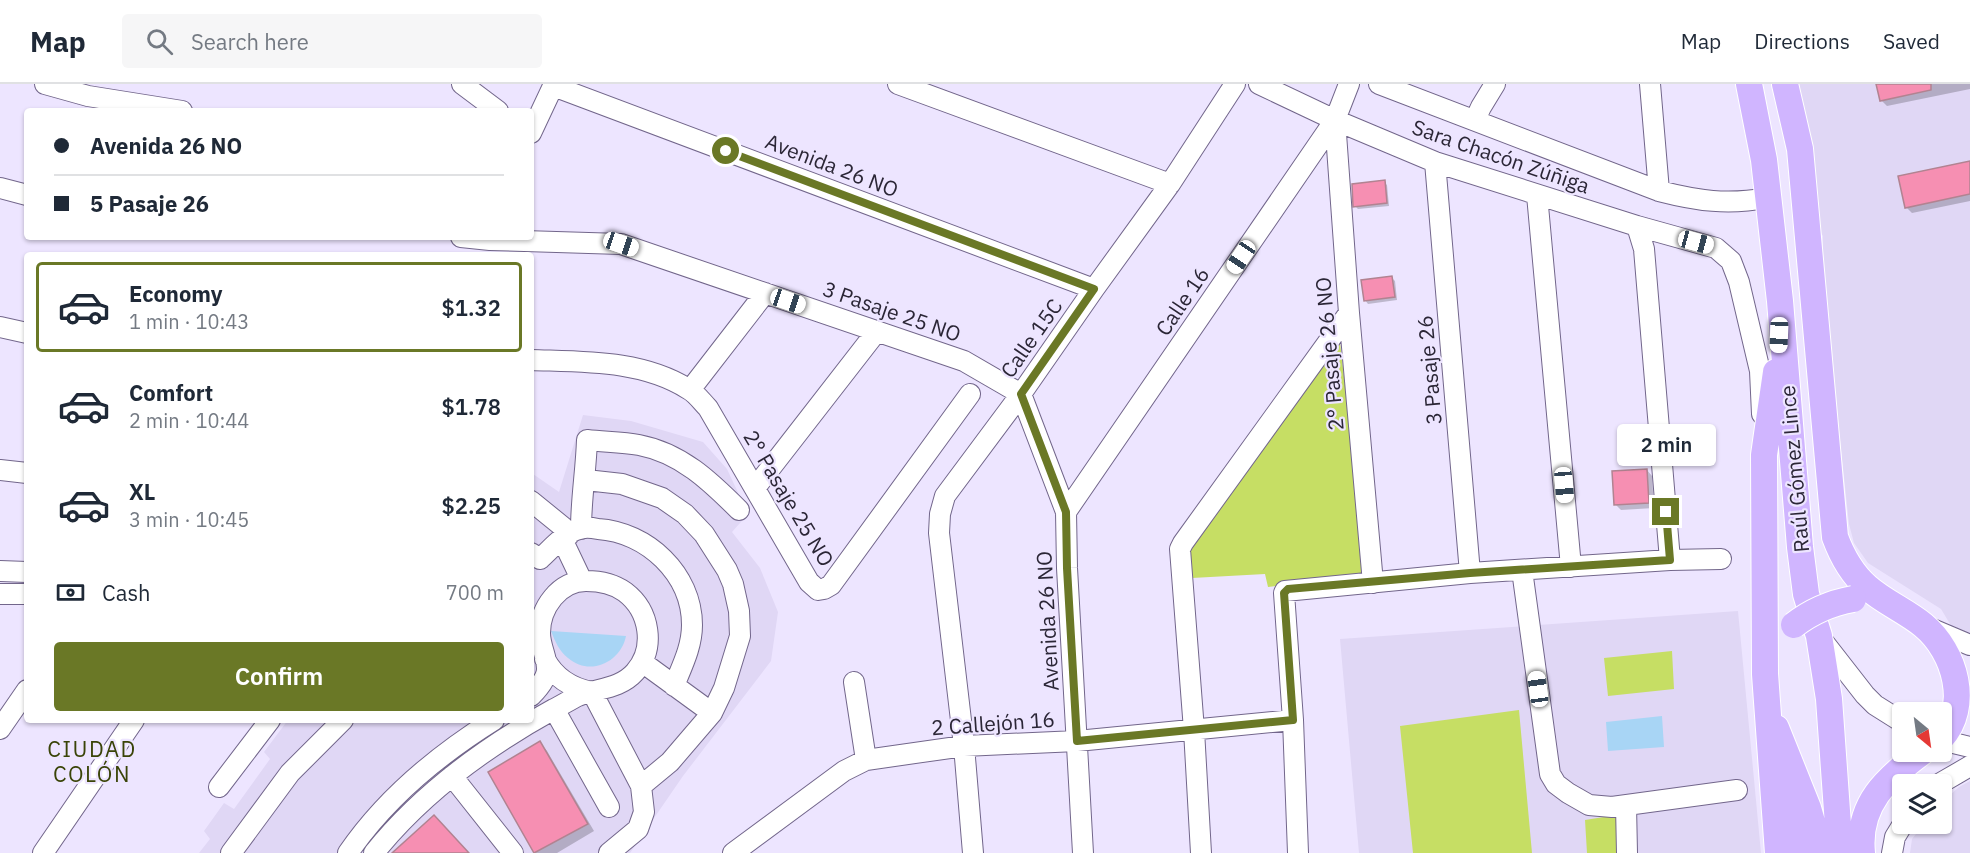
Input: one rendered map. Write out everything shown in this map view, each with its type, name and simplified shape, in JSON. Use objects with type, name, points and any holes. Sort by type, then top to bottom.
[{"type":"main road","name":"Raúl Gómez Lince","points":[[1749,84],[1764,160],[1780,301],[1806,594],[1819,636],[1828,699],[1840,853]]},
{"type":"main road","name":"Raúl Gómez Lince","points":[[1785,84],[1800,149],[1835,537],[1856,576],[1866,586],[1924,626],[1952,660],[1961,679],[1963,700],[1960,713],[1952,724]]},
{"type":"main road","points":[[1778,853],[1765,682],[1764,455],[1779,352],[1780,301]]},
{"type":"main road","points":[[1796,853],[1792,809],[1765,682],[1778,648],[1794,626],[1818,609],[1834,603],[1853,599],[1881,602],[1898,609]]},
{"type":"main road","points":[[1776,727],[1808,808],[1821,853]]},
{"type":"main road","points":[[1862,853],[1863,826],[1876,792],[1908,762]]},
{"type":"street","points":[[45,84],[90,90],[169,108]]},
{"type":"street","points":[[462,84],[494,108]]},
{"type":"street","points":[[898,84],[1170,184]]},
{"type":"street","name":"Calle 15C","points":[[973,853],[964,746],[939,533],[940,514],[945,496],[1021,394],[1170,184],[1235,84]]},
{"type":"street","name":"Sara Chacón Zúñiga","points":[[1259,84],[1335,120],[1435,162],[1637,226],[1716,248],[1731,261],[1739,282],[1760,371],[1764,455]]},
{"type":"street","name":"Calle 16","points":[[1066,512],[1335,120],[1349,84]]},
{"type":"street","name":"Sara Chacón Zúñiga","points":[[1379,84],[1659,190],[1694,200],[1719,202],[1767,198]]},
{"type":"street","points":[[1475,120],[1480,107],[1495,84]]},
{"type":"street","points":[[1650,84],[1659,190]]},
{"type":"street","points":[[534,126],[553,85]]},
{"type":"street","name":"Avenida 26 NO","points":[[553,85],[1094,289]]},
{"type":"street","name":"2° Pasaje 26 NO","points":[[1335,120],[1349,313],[1373,583]]},
{"type":"street","name":"3 Pasaje 26","points":[[1435,162],[1470,573]]},
{"type":"street","points":[[0,188],[24,194]]},
{"type":"street","points":[[1537,195],[1571,567]]},
{"type":"street","points":[[1637,226],[1644,249],[1670,560]]},
{"type":"street","name":"3 Pasaje 25 NO","points":[[534,240],[621,244],[964,361],[1021,394]]},
{"type":"street","points":[[690,390],[765,293]]},
{"type":"street","points":[[1201,853],[1180,551],[1182,543],[1349,313]]},
{"type":"street","points":[[0,327],[24,332]]},
{"type":"street","points":[[754,488],[877,332]]},
{"type":"street","name":"2° Pasaje 25 NO","points":[[534,360],[599,363],[655,372],[690,390],[708,408],[809,582],[818,590],[831,585],[970,394]]},
{"type":"street","name":"Avenida 26 NO","points":[[1021,394],[1066,512],[1083,853]]},
{"type":"street","points":[[582,581],[570,534],[586,480],[587,440],[640,446],[660,452],[710,480],[739,510]]},
{"type":"street","points":[[0,470],[24,473]]},
{"type":"street","points":[[586,480],[622,484],[662,498],[695,523],[727,570],[737,599],[740,636],[724,688],[712,713],[670,762],[641,786]]},
{"type":"street","points":[[534,504],[570,534]]},
{"type":"street","points":[[534,555],[540,559],[570,534],[606,529],[637,538],[663,560],[679,580],[689,602],[691,636],[686,658],[674,686]]},
{"type":"street","points":[[1298,853],[1293,720],[1284,593],[1288,589],[1470,573],[1670,560],[1721,559]]},
{"type":"street","points":[[1522,570],[1550,774],[1556,784],[1589,804],[1612,807],[1737,790]]},
{"type":"street","points":[[0,571],[24,572]]},
{"type":"street","points":[[534,692],[547,670],[540,633],[542,619],[539,600],[555,594],[567,585],[582,581],[596,581],[625,592],[636,603],[645,618],[649,633],[648,648],[634,674],[609,688],[578,696],[534,721]]},
{"type":"street","points":[[0,594],[24,594]]},
{"type":"street","points":[[1924,626],[1970,645]]},
{"type":"street","points":[[1819,636],[1875,705],[1892,716]]},
{"type":"street","points":[[545,659],[551,671],[561,679],[577,689],[592,692]]},
{"type":"street","points":[[642,662],[712,713]]},
{"type":"street","points":[[854,682],[866,759]]},
{"type":"street","points":[[592,692],[641,786],[644,812],[642,820],[638,829],[617,851]]},
{"type":"street","points":[[0,729],[24,694]]},
{"type":"street","points":[[554,709],[609,807]]},
{"type":"street","name":"2 Callejón 16","points":[[733,853],[843,771],[866,759],[964,746],[1077,741],[1293,720]]},
{"type":"street","points":[[43,853],[132,723]]},
{"type":"street","points":[[219,787],[268,723]]},
{"type":"street","points":[[231,853],[290,773],[341,723]]},
{"type":"street","points":[[348,853],[371,824],[402,792],[440,758],[490,723]]},
{"type":"street","points":[[374,853],[405,819],[452,776],[498,742],[530,723]]},
{"type":"street","points":[[1952,740],[1970,747]]},
{"type":"street","points":[[1952,777],[1970,766]]},
{"type":"street","points":[[452,776],[513,853]]},
{"type":"street","points":[[1626,805],[1628,853]]},
{"type":"street","points":[[1892,853],[1897,834]]},
{"type":"shaded area","points":[[1799,84],[1970,84],[1970,657],[1941,609],[1868,563],[1854,543],[1849,524],[1828,328],[1822,258],[1823,236],[1816,225],[1815,171]]},
{"type":"shaded area","points":[[583,415],[631,421],[703,442],[727,469],[748,514],[732,532],[760,568],[778,612],[771,661],[683,776],[630,853],[199,853],[210,839],[204,831],[224,803],[234,809],[270,759],[264,752],[286,723],[534,723],[534,475],[559,492]]},
{"type":"shaded area","points":[[1738,611],[1761,853],[1359,853],[1340,639]]},
{"type":"shaded area","points":[[1970,781],[1970,853],[1910,853],[1912,839],[1916,834],[1952,834],[1952,793]]},
{"type":"green space","points":[[1339,334],[1367,575],[1268,587],[1265,574],[1192,578],[1186,554]]},
{"type":"green space","points":[[1672,651],[1674,689],[1608,696],[1604,658]]},
{"type":"green space","points":[[1519,710],[1532,853],[1413,853],[1400,726]]},
{"type":"green space","points":[[1629,813],[1633,853],[1587,853],[1585,820]]},
{"type":"water","points":[[551,631],[626,636],[618,653],[611,659],[603,664],[586,666],[577,664],[565,655]]},
{"type":"water","points":[[1662,716],[1664,747],[1608,751],[1606,722]]},
{"type":"building","points":[[1876,84],[1931,84],[1931,90],[1880,101]]},
{"type":"building","points":[[1970,161],[1970,194],[1905,208],[1898,176]]},
{"type":"building","points":[[1385,180],[1387,203],[1353,207],[1352,184]]},
{"type":"building","points":[[1392,276],[1395,297],[1364,301],[1361,280]]},
{"type":"building","points":[[1647,469],[1649,503],[1614,505],[1612,471]]},
{"type":"building","points":[[540,741],[588,824],[534,853],[488,772]]},
{"type":"building","points":[[434,815],[469,853],[392,853]]},
{"type":"district","name":"CIUDAD COLÓN","points":[[92,760]]},
{"type":"route","points":[[726,151],[1094,289],[1021,394],[1066,512],[1077,741],[1293,720],[1284,593],[1288,589],[1470,573],[1670,560],[1666,512]]}]
